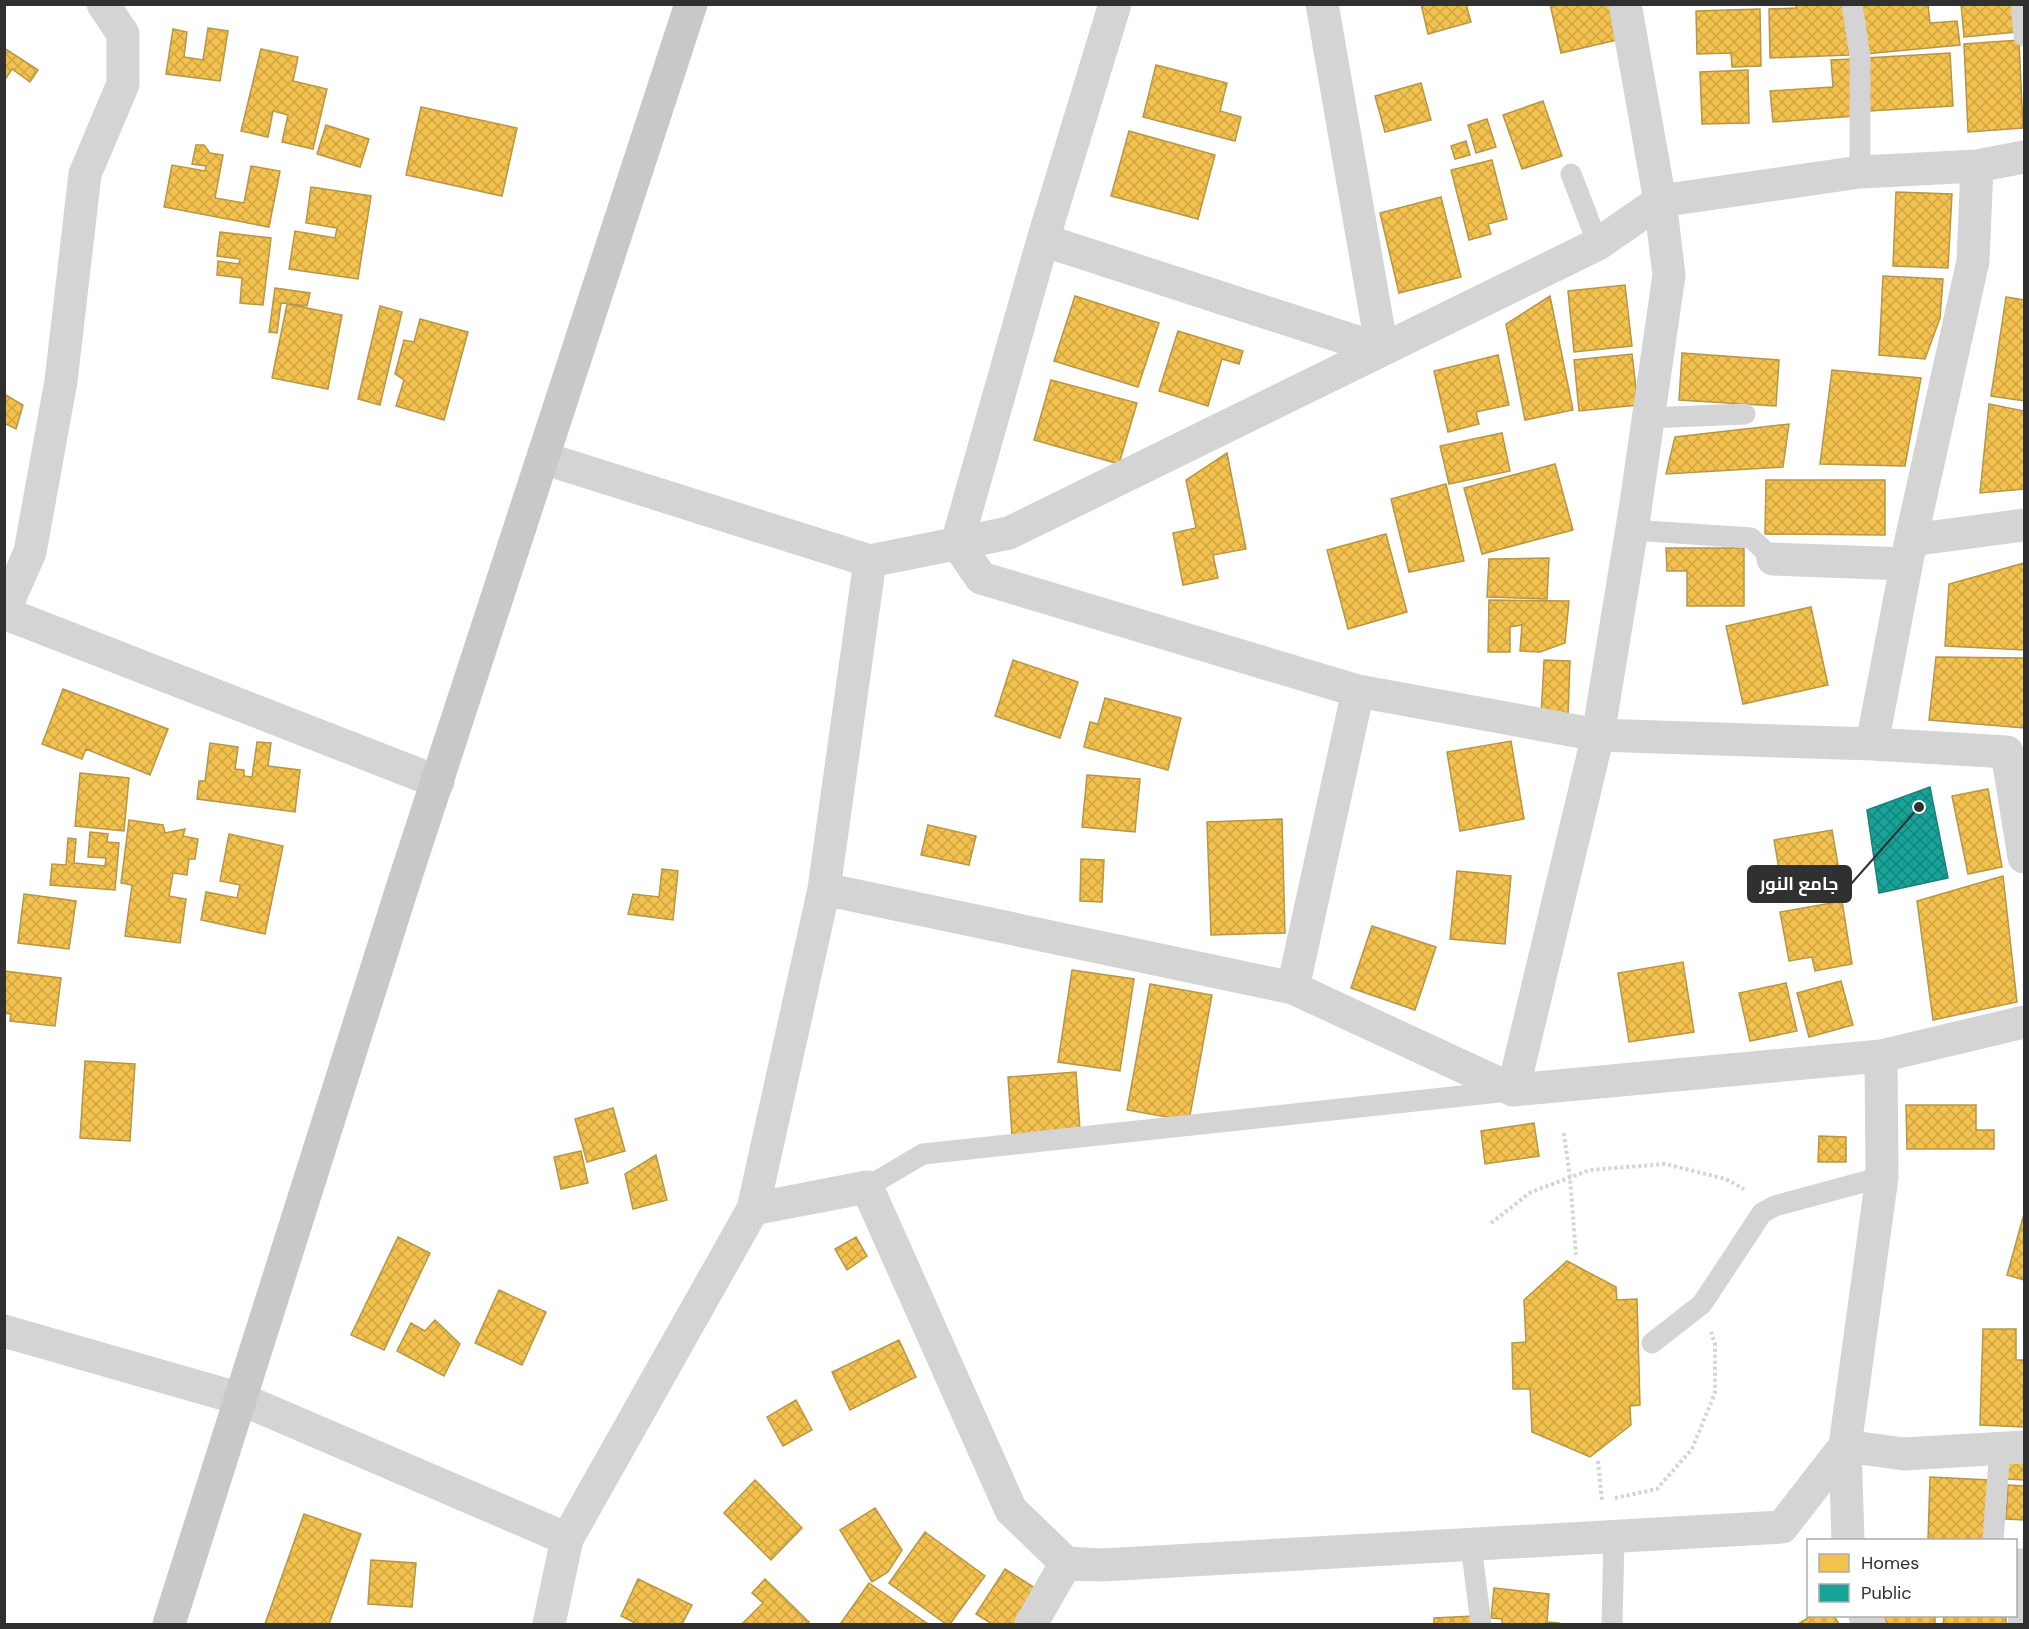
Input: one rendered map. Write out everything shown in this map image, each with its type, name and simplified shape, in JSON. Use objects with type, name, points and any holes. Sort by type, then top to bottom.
[{"type":"main road","points":[[169,1624],[438,782],[691,4]]},
{"type":"street","points":[[103,4],[123,34],[123,84],[85,174],[61,381],[30,552],[4,612],[438,782]]},
{"type":"street","points":[[957,543],[1043,240],[1115,4]]},
{"type":"street","points":[[1322,4],[1382,350]]},
{"type":"street","points":[[1513,1090],[1598,735],[1669,275],[1630,5]]},
{"type":"street","points":[[543,458],[870,561],[1009,533],[1598,244],[1660,201],[1860,172],[1977,166],[2025,157]]},
{"type":"street","points":[[1872,744],[1908,552],[1973,261],[1977,166]]},
{"type":"street","points":[[1043,240],[1382,350]]},
{"type":"street","points":[[1773,559],[1908,552],[2025,525]]},
{"type":"street","points":[[957,543],[981,578],[1358,690],[1598,735],[1872,744],[2007,752],[2017,764],[2024,844]]},
{"type":"street","points":[[549,1624],[567,1539],[753,1209],[824,889],[870,561]]},
{"type":"street","points":[[1293,988],[1358,690]]},
{"type":"street","points":[[824,889],[1293,988],[1513,1090],[1881,1056],[2025,1022]]},
{"type":"street","points":[[1848,1539],[1845,1446],[1882,1177],[1881,1056]]},
{"type":"street","points":[[753,1209],[867,1187],[1011,1510],[1066,1563],[1102,1565],[1782,1527],[1845,1446]]},
{"type":"street","points":[[4,1330],[241,1399],[567,1539]]},
{"type":"street","points":[[1845,1446],[1904,1454],[2012,1448]]},
{"type":"street","points":[[1031,1624],[1066,1563]]},
{"type":"lane","points":[[1852,4],[1860,57],[1860,172]]},
{"type":"lane","points":[[2021,4],[2025,36]]},
{"type":"lane","points":[[1571,174],[1598,244]]},
{"type":"lane","points":[[1648,418],[1745,414]]},
{"type":"lane","points":[[1631,530],[1751,538],[1773,559]]},
{"type":"lane","points":[[867,1187],[922,1154],[1513,1090]]},
{"type":"lane","points":[[1652,1343],[1702,1304],[1762,1213],[1775,1206],[1882,1177]]},
{"type":"lane","points":[[1993,1539],[2012,1448]]},
{"type":"lane","points":[[1612,1624],[1614,1537]]},
{"type":"lane","points":[[1471,1545],[1480,1624]]},
{"type":"lane","points":[[2017,1559],[2022,1560],[2018,1624]]},
{"type":"path","points":[[1564,1132],[1576,1255]]},
{"type":"path","points":[[1491,1223],[1531,1192],[1590,1170],[1665,1164],[1726,1179],[1775,1206]]},
{"type":"path","points":[[1598,1461],[1601,1502],[1657,1489],[1692,1449],[1715,1393],[1714,1344],[1702,1304]]},
{"type":"building: Homes","points":[[1421,4],[1466,4],[1471,22],[1428,34]]},
{"type":"building: Homes","points":[[1550,4],[1610,4],[1617,40],[1561,53]]},
{"type":"building: Homes","points":[[1796,4],[1847,4],[1849,55],[1770,58],[1769,9],[1796,8]]},
{"type":"building: Homes","points":[[1860,4],[1928,4],[1930,23],[1957,21],[1960,45],[1865,54]]},
{"type":"building: Homes","points":[[1961,4],[2014,4],[2017,32],[1964,37]]},
{"type":"building: Homes","points":[[1760,9],[1761,66],[1732,67],[1731,53],[1697,54],[1696,11]]},
{"type":"building: Homes","points":[[208,28],[228,31],[220,81],[166,74],[173,29],[187,32],[184,57],[203,60]]},
{"type":"building: Homes","points":[[2019,40],[2023,128],[1968,132],[1964,44]]},
{"type":"building: Homes","points":[[4,48],[38,70],[30,82],[12,69],[4,81]]},
{"type":"building: Homes","points":[[261,49],[298,57],[293,81],[327,89],[313,149],[282,142],[288,115],[273,111],[268,137],[241,131]]},
{"type":"building: Homes","points":[[1950,53],[1953,106],[1869,111],[1866,58]]},
{"type":"building: Homes","points":[[1851,59],[1855,116],[1773,122],[1770,91],[1833,87],[1831,60]]},
{"type":"building: Homes","points":[[1156,65],[1227,83],[1220,111],[1241,117],[1235,141],[1143,117]]},
{"type":"building: Homes","points":[[1748,70],[1749,123],[1702,124],[1700,72]]},
{"type":"building: Homes","points":[[1421,83],[1431,120],[1385,132],[1375,96]]},
{"type":"building: Homes","points":[[1543,101],[1562,156],[1522,169],[1503,115]]},
{"type":"building: Homes","points":[[421,107],[517,128],[502,196],[406,175]]},
{"type":"building: Homes","points":[[1487,119],[1496,147],[1476,153],[1468,125]]},
{"type":"building: Homes","points":[[326,125],[369,139],[360,167],[317,154]]},
{"type":"building: Homes","points":[[1129,131],[1215,155],[1198,219],[1111,196]]},
{"type":"building: Homes","points":[[1466,141],[1470,155],[1455,159],[1451,146]]},
{"type":"building: Homes","points":[[196,145],[204,145],[210,153],[223,155],[215,198],[244,203],[251,166],[280,171],[269,227],[164,207],[172,165],[205,171],[206,166],[192,164]]},
{"type":"building: Homes","points":[[1492,160],[1507,219],[1488,224],[1491,234],[1469,240],[1451,170]]},
{"type":"building: Homes","points":[[311,187],[371,196],[358,279],[289,269],[295,231],[335,238],[337,228],[306,223]]},
{"type":"building: Homes","points":[[1896,192],[1952,194],[1948,268],[1893,266]]},
{"type":"building: Homes","points":[[1441,197],[1461,277],[1399,293],[1380,213]]},
{"type":"building: Homes","points":[[220,232],[271,238],[263,305],[240,303],[242,278],[217,275],[218,261],[239,264],[240,259],[217,256]]},
{"type":"building: Homes","points":[[1883,276],[1943,279],[1940,318],[1925,359],[1879,355]]},
{"type":"building: Homes","points":[[1625,285],[1632,346],[1574,352],[1568,291]]},
{"type":"building: Homes","points":[[275,288],[310,293],[307,306],[281,303],[277,333],[269,332]]},
{"type":"building: Homes","points":[[1075,296],[1159,323],[1138,387],[1054,361]]},
{"type":"building: Homes","points":[[1550,296],[1573,410],[1525,420],[1506,324]]},
{"type":"building: Homes","points":[[2006,297],[2024,300],[2024,401],[1991,396]]},
{"type":"building: Homes","points":[[287,304],[342,315],[328,389],[272,378]]},
{"type":"building: Homes","points":[[380,306],[402,312],[380,405],[358,399]]},
{"type":"building: Homes","points":[[420,319],[468,332],[444,420],[396,406],[404,380],[395,374],[404,340],[414,342]]},
{"type":"building: Homes","points":[[1178,331],[1243,351],[1239,364],[1222,359],[1208,406],[1159,391]]},
{"type":"building: Homes","points":[[1682,353],[1779,360],[1776,406],[1679,400]]},
{"type":"building: Homes","points":[[1632,354],[1638,405],[1579,411],[1574,360]]},
{"type":"building: Homes","points":[[1498,355],[1509,405],[1476,412],[1479,424],[1448,432],[1434,371]]},
{"type":"building: Homes","points":[[1832,370],[1921,378],[1905,466],[1820,464]]},
{"type":"building: Homes","points":[[1051,380],[1137,403],[1119,464],[1034,440]]},
{"type":"building: Homes","points":[[4,394],[23,405],[16,429],[4,423]]},
{"type":"building: Homes","points":[[1989,404],[2024,411],[2024,489],[1980,493]]},
{"type":"building: Homes","points":[[1789,424],[1783,467],[1666,474],[1675,437]]},
{"type":"building: Homes","points":[[1502,433],[1510,471],[1449,484],[1440,446]]},
{"type":"building: Homes","points":[[1227,453],[1246,549],[1213,555],[1218,578],[1183,585],[1173,533],[1196,528],[1186,480]]},
{"type":"building: Homes","points":[[1555,464],[1573,530],[1482,554],[1464,488]]},
{"type":"building: Homes","points":[[1766,480],[1885,480],[1885,535],[1765,534]]},
{"type":"building: Homes","points":[[1446,484],[1464,561],[1409,572],[1391,499]]},
{"type":"building: Homes","points":[[1386,534],[1407,612],[1348,629],[1327,550]]},
{"type":"building: Homes","points":[[1666,548],[1744,548],[1744,606],[1687,606],[1687,571],[1667,571]]},
{"type":"building: Homes","points":[[1549,558],[1547,599],[1487,597],[1489,559]]},
{"type":"building: Homes","points":[[2024,563],[2024,650],[1945,646],[1949,584]]},
{"type":"building: Homes","points":[[1489,600],[1569,601],[1565,643],[1540,652],[1520,651],[1522,625],[1510,627],[1510,652],[1488,652]]},
{"type":"building: Homes","points":[[1811,607],[1828,685],[1743,704],[1726,626]]},
{"type":"building: Homes","points":[[1936,657],[2024,658],[2024,728],[1929,720]]},
{"type":"building: Homes","points":[[1013,660],[1078,682],[1060,738],[995,716]]},
{"type":"building: Homes","points":[[1544,660],[1570,661],[1568,718],[1541,717]]},
{"type":"building: Homes","points":[[63,689],[168,729],[150,775],[86,749],[82,759],[42,744]]},
{"type":"building: Homes","points":[[1105,698],[1181,718],[1168,770],[1084,747],[1090,722],[1098,724]]},
{"type":"building: Homes","points":[[1511,741],[1524,819],[1460,831],[1447,752]]},
{"type":"building: Homes","points":[[257,742],[271,743],[268,766],[300,770],[295,812],[197,799],[199,781],[205,781],[210,743],[238,747],[235,769],[244,770],[244,776],[252,777]]},
{"type":"building: Homes","points":[[80,773],[129,778],[124,831],[75,826]]},
{"type":"building: Homes","points":[[1087,775],[1140,779],[1135,832],[1082,827]]},
{"type":"building: Homes","points":[[1988,789],[2002,867],[1968,874],[1952,796]]},
{"type":"building: Homes","points":[[1282,819],[1285,933],[1211,935],[1207,822]]},
{"type":"building: Homes","points":[[129,820],[163,825],[165,833],[185,829],[183,836],[198,839],[195,859],[189,859],[187,875],[173,873],[169,896],[186,899],[180,943],[125,936],[132,885],[121,883]]},
{"type":"building: Homes","points":[[928,825],[976,836],[969,865],[921,855]]},
{"type":"building: Homes","points":[[1832,830],[1842,888],[1784,898],[1774,840]]},
{"type":"building: Homes","points":[[90,832],[108,834],[107,842],[119,843],[115,890],[50,885],[52,864],[66,865],[68,838],[76,839],[74,863],[105,866],[106,858],[88,857]]},
{"type":"building: Homes","points":[[229,834],[283,846],[265,934],[201,920],[206,892],[237,898],[240,885],[220,881]]},
{"type":"building: Homes","points":[[1081,859],[1104,860],[1102,902],[1080,901]]},
{"type":"building: Homes","points":[[662,869],[678,871],[673,920],[628,914],[633,894],[659,897]]},
{"type":"building: Homes","points":[[1457,871],[1511,876],[1505,944],[1450,939]]},
{"type":"building: Homes","points":[[2003,876],[2017,1002],[1933,1020],[1917,901]]},
{"type":"building: Homes","points":[[24,894],[76,901],[69,949],[18,943]]},
{"type":"building: Homes","points":[[1842,901],[1852,964],[1815,971],[1812,957],[1789,961],[1780,912]]},
{"type":"building: Homes","points":[[1372,926],[1436,947],[1415,1010],[1351,988]]},
{"type":"building: Homes","points":[[1683,962],[1694,1032],[1629,1042],[1618,973]]},
{"type":"building: Homes","points":[[1072,970],[1134,979],[1120,1071],[1058,1062]]},
{"type":"building: Homes","points":[[4,971],[61,978],[55,1026],[10,1021],[11,1014],[4,1013]]},
{"type":"building: Homes","points":[[1841,981],[1853,1025],[1809,1037],[1797,993]]},
{"type":"building: Homes","points":[[1786,983],[1797,1031],[1750,1041],[1739,993]]},
{"type":"building: Homes","points":[[1150,984],[1212,995],[1189,1121],[1127,1110]]},
{"type":"building: Homes","points":[[85,1061],[135,1064],[130,1141],[80,1138]]},
{"type":"building: Homes","points":[[1076,1072],[1080,1130],[1012,1135],[1008,1077]]},
{"type":"building: Homes","points":[[1906,1105],[1976,1105],[1976,1130],[1994,1130],[1994,1149],[1907,1149]]},
{"type":"building: Homes","points":[[613,1108],[625,1151],[587,1162],[575,1119]]},
{"type":"building: Homes","points":[[1534,1123],[1539,1156],[1485,1164],[1481,1131]]},
{"type":"building: Homes","points":[[1819,1136],[1846,1137],[1846,1162],[1818,1162]]},
{"type":"building: Homes","points":[[581,1151],[588,1183],[561,1189],[554,1157]]},
{"type":"building: Homes","points":[[656,1155],[667,1200],[633,1209],[625,1174]]},
{"type":"building: Homes","points":[[2024,1214],[2024,1280],[2007,1275]]},
{"type":"building: Homes","points":[[398,1237],[430,1253],[384,1350],[351,1335]]},
{"type":"building: Homes","points":[[856,1237],[867,1256],[847,1270],[835,1249]]},
{"type":"building: Homes","points":[[1567,1261],[1616,1287],[1617,1300],[1637,1299],[1640,1405],[1630,1406],[1631,1425],[1590,1457],[1532,1432],[1530,1389],[1513,1389],[1512,1343],[1526,1342],[1524,1300]]},
{"type":"building: Homes","points":[[499,1290],[546,1312],[522,1365],[475,1343]]},
{"type":"building: Homes","points":[[435,1320],[460,1344],[444,1376],[397,1351],[411,1323],[425,1331]]},
{"type":"building: Homes","points":[[1983,1329],[2016,1329],[2016,1360],[2024,1360],[2024,1427],[1980,1425]]},
{"type":"building: Homes","points":[[899,1340],[916,1377],[850,1410],[832,1372]]},
{"type":"building: Homes","points":[[796,1400],[812,1430],[783,1446],[767,1417]]},
{"type":"building: Homes","points":[[2007,1458],[2024,1459],[2024,1480],[2007,1479]]},
{"type":"building: Homes","points":[[1930,1477],[1989,1480],[1987,1539],[1928,1539]]},
{"type":"building: Homes","points":[[755,1480],[802,1528],[771,1560],[724,1513]]},
{"type":"building: Homes","points":[[2008,1485],[2024,1486],[2024,1520],[2006,1519]]},
{"type":"building: Homes","points":[[875,1508],[902,1550],[888,1572],[872,1582],[840,1530]]},
{"type":"building: Homes","points":[[304,1514],[361,1534],[329,1624],[265,1624]]},
{"type":"building: Homes","points":[[925,1532],[985,1576],[950,1624],[946,1624],[889,1583]]},
{"type":"building: Homes","points":[[371,1560],[416,1563],[412,1607],[368,1604]]},
{"type":"building: Homes","points":[[1005,1569],[1038,1590],[1016,1624],[992,1624],[976,1614]]},
{"type":"building: Homes","points":[[638,1579],[692,1605],[682,1624],[637,1624],[621,1616]]},
{"type":"building: Homes","points":[[765,1579],[809,1622],[807,1624],[742,1624],[763,1603],[752,1593]]},
{"type":"building: Homes","points":[[869,1583],[928,1624],[841,1623]]},
{"type":"building: Homes","points":[[1494,1588],[1549,1594],[1547,1622],[1559,1624],[1502,1624],[1502,1619],[1491,1618]]},
{"type":"building: Homes","points":[[1474,1616],[1474,1624],[1434,1624],[1434,1618]]},
{"type":"building: Homes","points":[[1809,1617],[1835,1617],[1839,1624],[1798,1624]]},
{"type":"building: Homes","points":[[1881,1617],[1935,1617],[1935,1624],[1889,1624]]},
{"type":"building: Homes","points":[[1944,1617],[2006,1617],[2006,1624],[1943,1624]]},
{"type":"building: Public","points":[[1930,787],[1948,878],[1879,893],[1867,810]]},
{"type":"place","name":"جامع النور","points":[[1919,807]]}]
